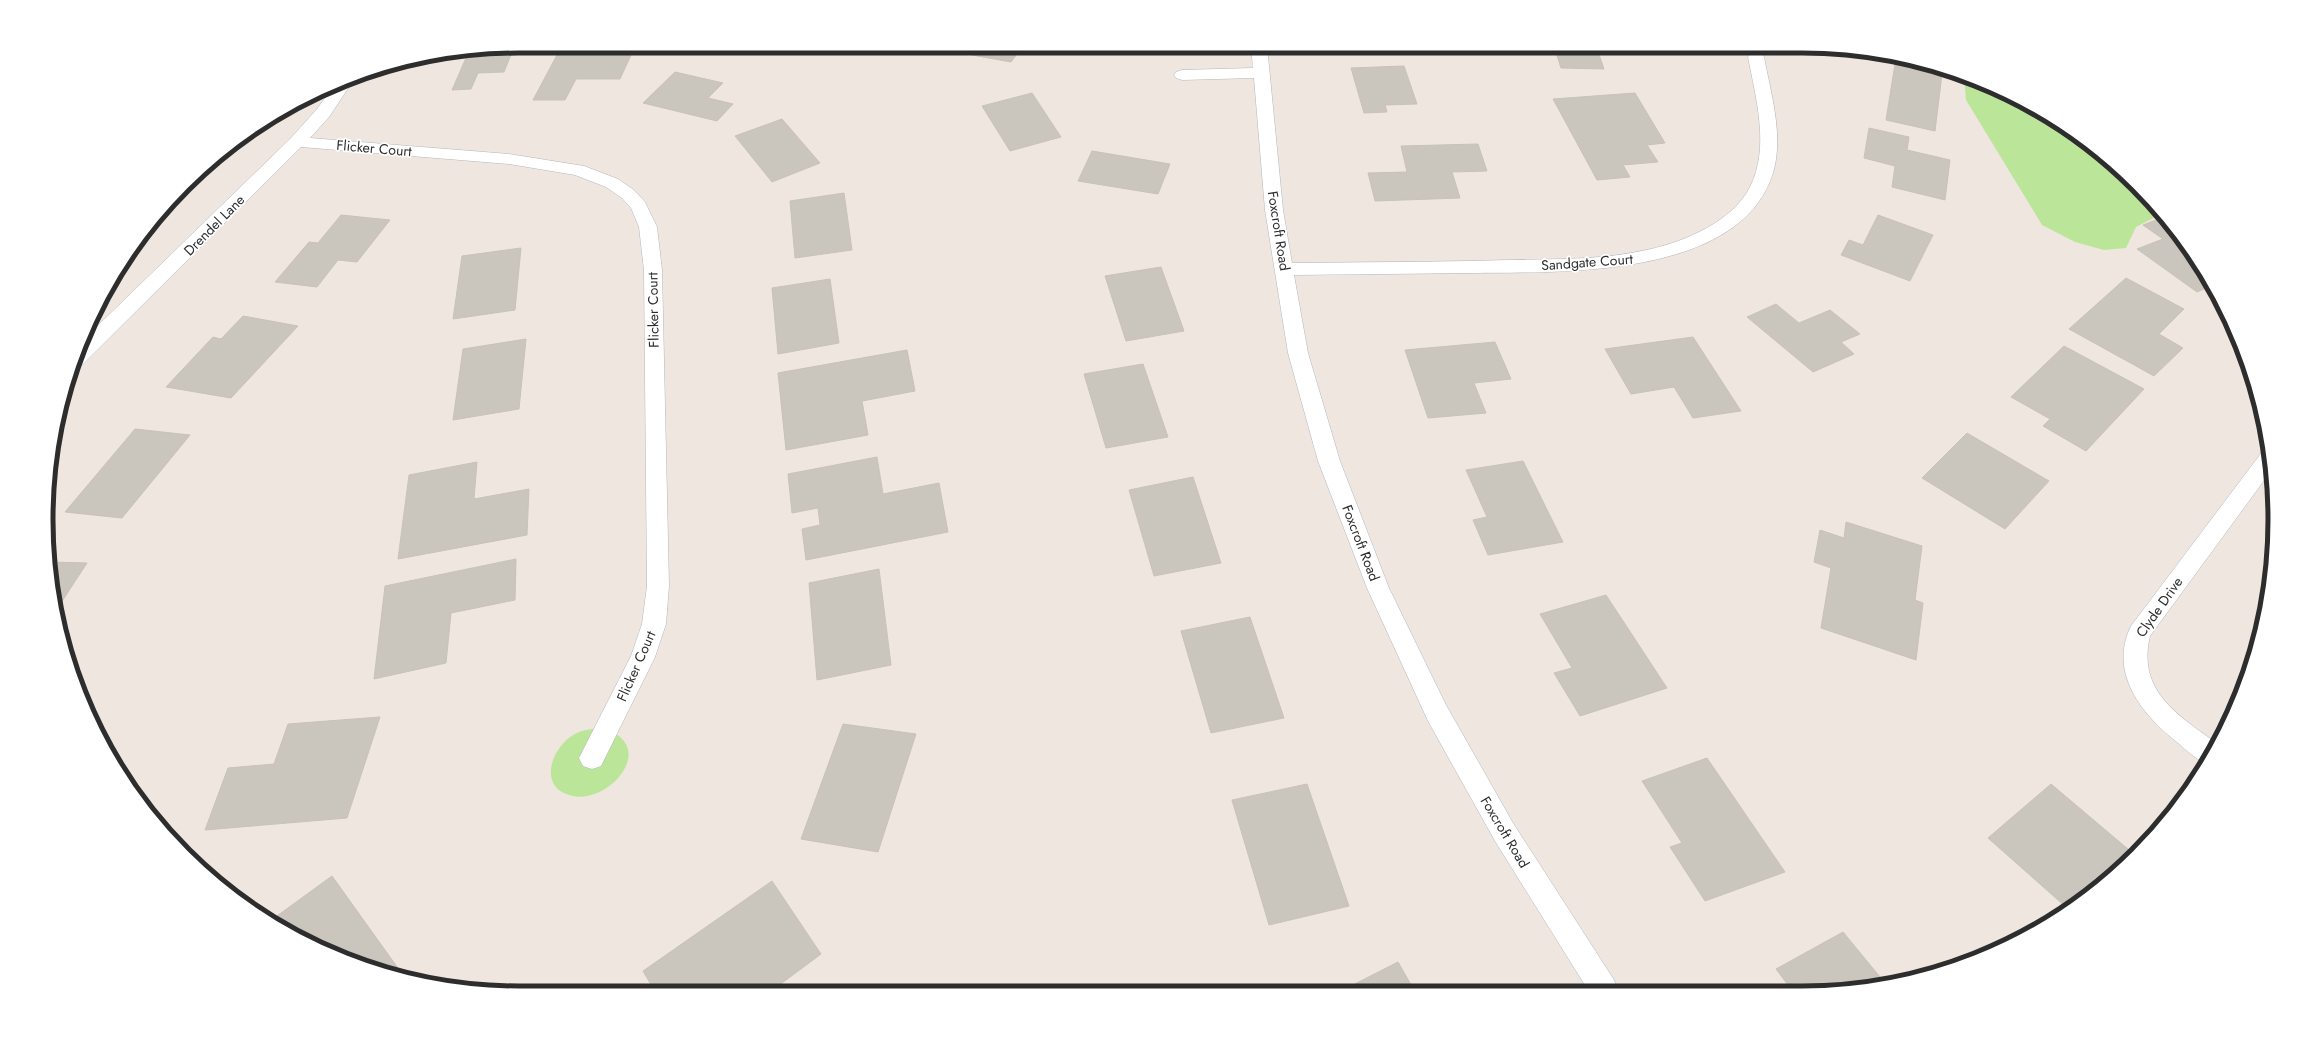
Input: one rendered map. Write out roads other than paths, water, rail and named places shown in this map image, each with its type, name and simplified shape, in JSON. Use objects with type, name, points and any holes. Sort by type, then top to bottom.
[{"type":"street","name":"Foxcroft Road","points":[[1259,53],[1274,210],[1298,353],[1325,446],[1378,588],[1437,713],[1504,832],[1601,986]]},
{"type":"street","name":"Sandgate Court","points":[[1285,269],[1437,268],[1605,263],[1641,258],[1671,250],[1699,239],[1735,217],[1745,206],[1758,187],[1768,155],[1767,120],[1756,57]]},
{"type":"street","points":[[1182,75],[1260,73]]},
{"type":"street","name":"Drendel Lane","points":[[85,351],[297,142],[323,113],[339,90]]},
{"type":"street","name":"Flicker Court","points":[[297,142],[509,159],[578,170],[612,183],[628,194],[639,206],[648,227],[653,270],[658,586],[654,624],[643,657],[592,758]]},
{"type":"street","name":"Clyde Drive","points":[[2207,751],[2175,727],[2152,706],[2140,685],[2133,647],[2139,633],[2265,464]]}]
